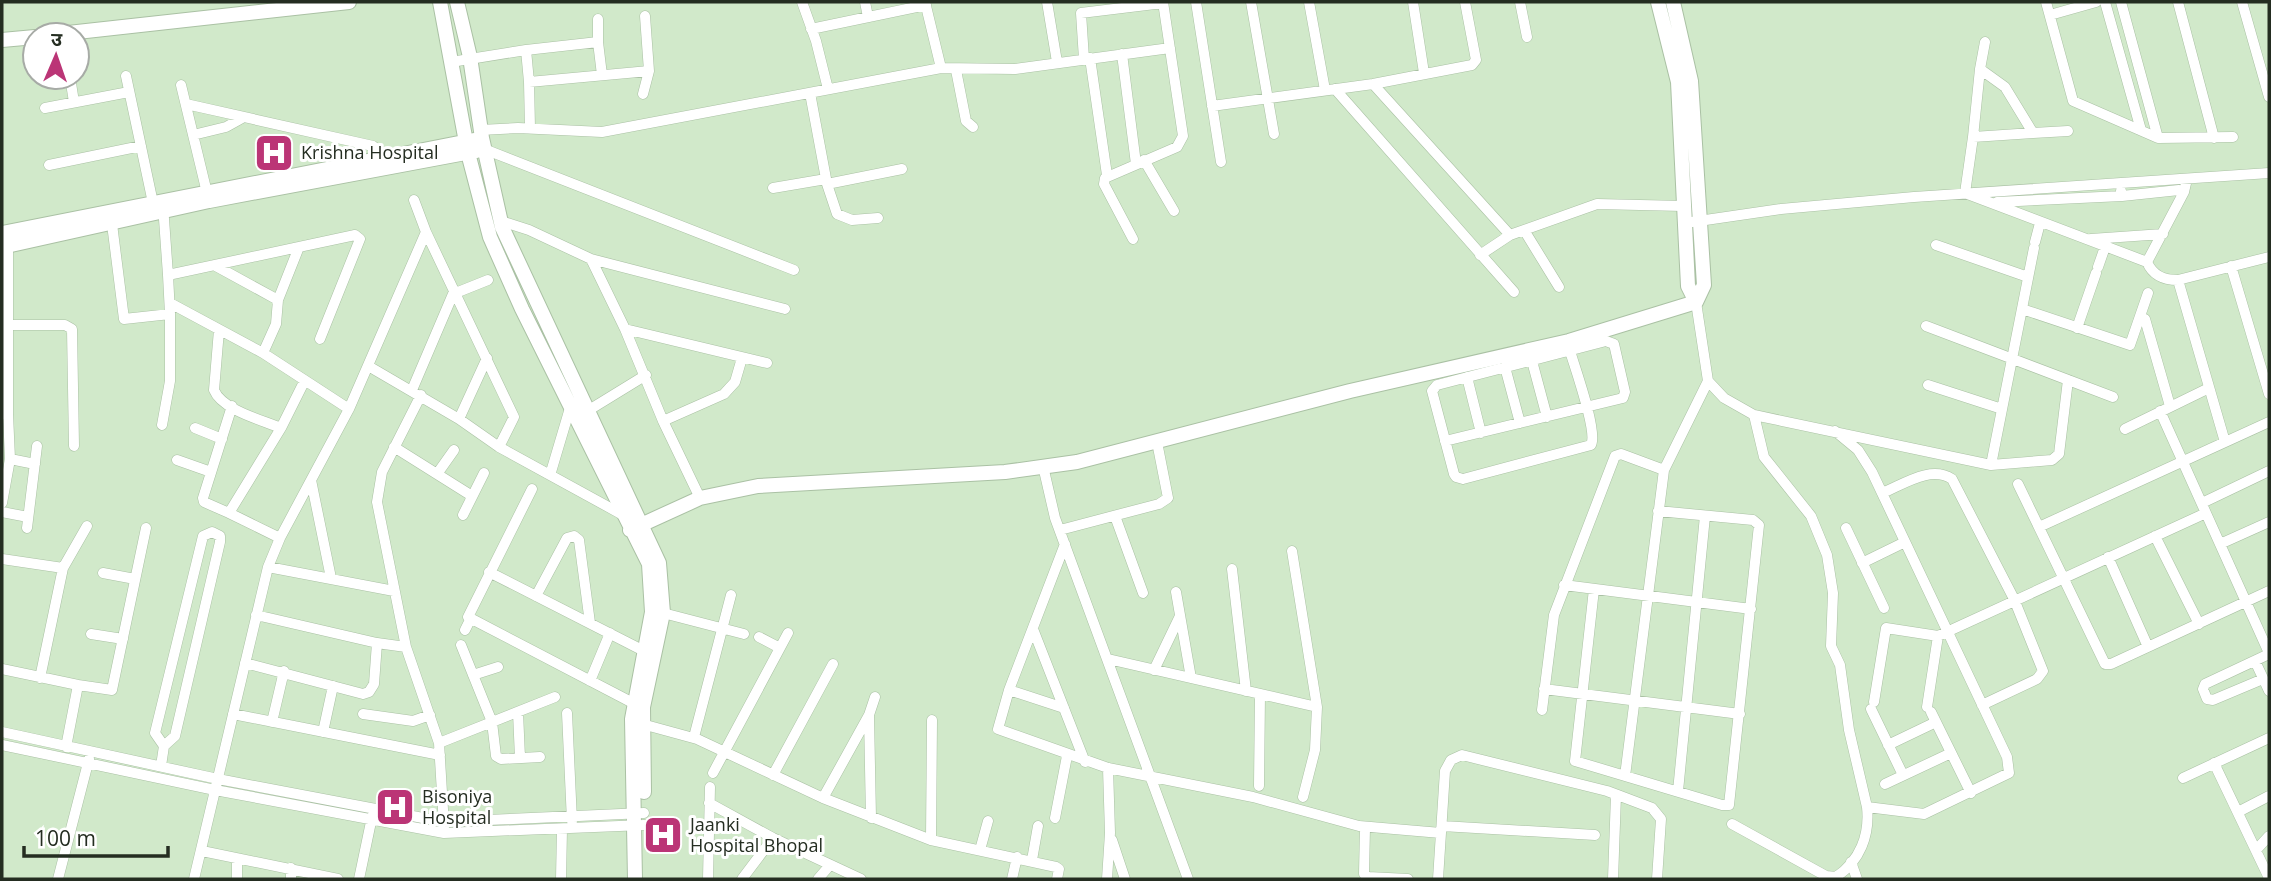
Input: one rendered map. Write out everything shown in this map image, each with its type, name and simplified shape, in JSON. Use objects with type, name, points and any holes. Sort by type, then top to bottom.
[{"type":"street","points":[[91,31],[349,2]]},
{"type":"street","points":[[440,2],[467,147],[491,237],[623,515]]},
{"type":"street","points":[[457,2],[470,57],[482,139],[501,221],[589,410],[646,555],[652,586],[644,651],[633,702],[645,879]]},
{"type":"street","points":[[802,2],[828,89]]},
{"type":"street","points":[[866,2],[868,17]]},
{"type":"street","points":[[1047,2],[1057,62]]},
{"type":"street","points":[[1107,176],[1177,147],[1182,141],[1163,2],[1081,13],[1107,176],[1104,184],[1133,239]]},
{"type":"street","points":[[1196,2],[1221,162]]},
{"type":"street","points":[[1251,2],[1274,134]]},
{"type":"street","points":[[1309,2],[1330,89],[1514,292]]},
{"type":"street","points":[[1413,2],[1424,73]]},
{"type":"street","points":[[1212,106],[1373,84],[1475,62],[1465,2]]},
{"type":"street","points":[[1520,2],[1527,37]]},
{"type":"street","points":[[1658,2],[1677,74],[1688,286],[1696,302],[1708,381],[1724,398],[1754,415],[1991,465],[2052,460],[2058,456],[2068,380]]},
{"type":"street","points":[[636,527],[701,498],[758,486],[884,481],[1077,462],[1350,391],[1519,358],[1696,302],[1704,285],[1691,81],[1673,2]]},
{"type":"street","points":[[2046,2],[2070,97],[2158,138],[2233,137]]},
{"type":"street","points":[[2050,15],[2096,2]]},
{"type":"street","points":[[2105,2],[2140,130]]},
{"type":"street","points":[[2121,2],[2158,138]]},
{"type":"street","points":[[2178,2],[2214,138]]},
{"type":"street","points":[[2242,2],[2269,97]]},
{"type":"street","points":[[811,29],[926,4],[941,68]]},
{"type":"street","points":[[643,94],[649,71],[645,16]]},
{"type":"street","points":[[597,19],[602,75]]},
{"type":"street","points":[[2,40],[21,38]]},
{"type":"street","points":[[451,62],[470,57],[598,42]]},
{"type":"street","points":[[1965,193],[1985,42]]},
{"type":"street","points":[[208,196],[467,147],[482,139],[530,128],[602,132],[941,68],[1016,69],[1170,48]]},
{"type":"street","points":[[526,50],[530,128]]},
{"type":"street","points":[[1122,54],[1140,162],[1174,211]]},
{"type":"street","points":[[1980,69],[2005,87],[2033,133]]},
{"type":"street","points":[[956,70],[966,121],[973,127]]},
{"type":"street","points":[[529,82],[649,71]]},
{"type":"street","points":[[126,76],[141,146],[160,206],[168,275],[170,382],[162,425]]},
{"type":"street","points":[[1373,84],[1510,235]]},
{"type":"street","points":[[181,85],[208,196]]},
{"type":"street","points":[[73,91],[75,103]]},
{"type":"street","points":[[45,108],[129,92]]},
{"type":"street","points":[[810,93],[834,209],[840,218],[878,218]]},
{"type":"street","points":[[186,104],[373,146],[389,157]]},
{"type":"street","points":[[193,135],[226,127],[244,117]]},
{"type":"street","points":[[1973,137],[2068,131]]},
{"type":"street","points":[[482,139],[794,270]]},
{"type":"street","points":[[49,165],[141,146]]},
{"type":"street","points":[[4,242],[389,157],[467,147]]},
{"type":"street","points":[[773,188],[902,169]]},
{"type":"street","points":[[1685,223],[1782,209],[1965,193],[2269,173]]},
{"type":"street","points":[[2147,262],[2184,192],[2187,179]]},
{"type":"street","points":[[2120,184],[2122,196]]},
{"type":"street","points":[[1992,203],[2179,190],[2184,192]]},
{"type":"street","points":[[1965,193],[2147,262],[2151,270],[2165,280],[2178,280],[2269,257]]},
{"type":"street","points":[[414,200],[453,294],[513,411],[514,417],[499,447]]},
{"type":"street","points":[[1480,255],[1510,235],[1597,204],[1683,206]]},
{"type":"street","points":[[4,242],[112,225],[160,206]]},
{"type":"street","points":[[501,221],[529,230],[592,259],[785,309]]},
{"type":"street","points":[[1991,465],[2040,223]]},
{"type":"street","points":[[112,225],[122,317],[126,319],[170,309],[263,353],[349,410]]},
{"type":"street","points":[[1524,230],[1559,287]]},
{"type":"street","points":[[194,879],[268,567],[280,538],[370,367],[426,232]]},
{"type":"street","points":[[2087,240],[2163,234]]},
{"type":"street","points":[[168,275],[355,235],[360,240],[320,340]]},
{"type":"street","points":[[2,503],[10,459],[5,414],[8,325],[4,242]]},
{"type":"street","points":[[1936,244],[2028,277]]},
{"type":"street","points":[[263,353],[276,324],[278,300],[299,247]]},
{"type":"street","points":[[2077,328],[2105,247]]},
{"type":"street","points":[[592,259],[646,375],[663,421],[701,498]]},
{"type":"street","points":[[214,265],[278,300]]},
{"type":"street","points":[[2231,267],[2269,394]]},
{"type":"street","points":[[444,833],[439,743],[406,646],[377,495],[380,478],[416,393],[453,294],[488,280]]},
{"type":"street","points":[[2178,280],[2225,442]]},
{"type":"street","points":[[2022,309],[2130,345],[2148,293]]},
{"type":"street","points":[[2145,319],[2165,409],[2183,461],[2269,653],[2205,684],[2203,689],[2207,699],[2213,700],[2263,679]]},
{"type":"street","points":[[8,325],[65,325],[72,329],[74,446]]},
{"type":"street","points":[[1926,326],[2113,397]]},
{"type":"street","points":[[625,329],[767,363]]},
{"type":"street","points":[[219,330],[214,390],[217,397],[232,407],[281,428]]},
{"type":"street","points":[[1445,441],[1586,408],[1625,396],[1614,344],[1606,341],[1532,360],[1519,358],[1505,367],[1433,389],[1445,441],[1454,474],[1463,478],[1588,447],[1594,440],[1586,408],[1570,351]]},
{"type":"street","points":[[459,419],[487,358]]},
{"type":"street","points":[[663,421],[724,394],[735,382],[742,358]]},
{"type":"street","points":[[1532,360],[1547,417]]},
{"type":"street","points":[[370,367],[459,419],[499,447],[551,472],[623,515],[636,527],[659,563],[663,613],[642,724],[635,879]]},
{"type":"street","points":[[1505,367],[1520,423]]},
{"type":"street","points":[[589,410],[646,375]]},
{"type":"street","points":[[1467,377],[1481,432]]},
{"type":"street","points":[[1625,776],[1664,470],[1708,381]]},
{"type":"street","points":[[229,513],[281,428],[304,382]]},
{"type":"street","points":[[1928,385],[2002,410]]},
{"type":"street","points":[[2125,429],[2209,388]]},
{"type":"street","points":[[232,407],[203,500],[280,538]]},
{"type":"street","points":[[551,472],[570,408]]},
{"type":"street","points":[[1732,824],[1826,876],[1839,875],[1863,845],[1868,831],[1867,807],[1849,730],[1840,665],[1831,646],[1833,593],[1827,555],[1811,516],[1764,457],[1754,415]]},
{"type":"street","points":[[2039,527],[2269,422]]},
{"type":"street","points":[[195,428],[222,439]]},
{"type":"street","points":[[1835,431],[1858,450],[1882,493],[1942,633],[1982,705],[2007,757],[2009,769],[2006,776],[1924,814],[1867,807]]},
{"type":"street","points":[[1060,530],[1159,504],[1168,498],[1157,442]]},
{"type":"street","points":[[2,512],[27,522],[37,446]]},
{"type":"street","points":[[394,447],[472,496]]},
{"type":"street","points":[[437,474],[454,450]]},
{"type":"street","points":[[1542,710],[1551,627],[1564,585],[1615,456],[1621,454],[1664,470]]},
{"type":"street","points":[[10,459],[35,464]]},
{"type":"street","points":[[177,460],[211,472]]},
{"type":"street","points":[[1043,466],[1060,530],[1188,879]]},
{"type":"street","points":[[1903,775],[1873,705],[1886,628],[1942,633],[2155,536],[2269,471]]},
{"type":"street","points":[[463,515],[484,472]]},
{"type":"street","points":[[1882,493],[1932,472],[1942,472],[1952,479],[2014,599],[2043,671],[2038,679],[1982,705]]},
{"type":"street","points":[[311,480],[331,578]]},
{"type":"street","points":[[2018,484],[2105,664],[2111,664],[2269,591]]},
{"type":"street","points":[[532,489],[468,613],[471,618],[633,702]]},
{"type":"street","points":[[1594,589],[1575,761],[1729,805],[1759,523],[1658,511]]},
{"type":"street","points":[[1115,516],[1143,593]]},
{"type":"street","points":[[1678,791],[1705,516]]},
{"type":"street","points":[[2220,544],[2269,522]]},
{"type":"street","points":[[40,678],[64,568],[86,526]]},
{"type":"street","points":[[2,669],[111,691],[146,528]]},
{"type":"street","points":[[1846,528],[1884,608]]},
{"type":"street","points":[[161,766],[164,746],[174,736],[220,542],[220,536],[212,532],[203,536],[155,733],[164,746]]},
{"type":"street","points":[[2155,536],[2199,624]]},
{"type":"street","points":[[536,596],[567,538],[577,537],[590,623]]},
{"type":"street","points":[[1863,563],[1905,542]]},
{"type":"street","points":[[1065,544],[1009,690],[998,729],[1085,762],[1253,797],[1365,827],[1595,835]]},
{"type":"street","points":[[1292,551],[1317,707],[1315,750],[1303,797]]},
{"type":"street","points":[[2108,557],[2148,647]]},
{"type":"street","points":[[2,559],[64,568]]},
{"type":"street","points":[[268,567],[394,591]]},
{"type":"street","points":[[1232,569],[1246,691]]},
{"type":"street","points":[[489,572],[644,651]]},
{"type":"street","points":[[103,573],[135,579]]},
{"type":"street","points":[[1564,585],[1751,609]]},
{"type":"street","points":[[1176,592],[1191,678]]},
{"type":"street","points":[[694,737],[731,595]]},
{"type":"street","points":[[185,605],[204,611]]},
{"type":"street","points":[[663,613],[744,634]]},
{"type":"street","points":[[256,615],[377,643],[406,646]]},
{"type":"street","points":[[1154,670],[1180,616]]},
{"type":"street","points":[[465,630],[471,618]]},
{"type":"street","points":[[1032,629],[1085,762]]},
{"type":"street","points":[[713,773],[788,633]]},
{"type":"street","points":[[1942,633],[1931,714],[1971,793]]},
{"type":"street","points":[[90,634],[123,639]]},
{"type":"street","points":[[590,681],[610,634]]},
{"type":"street","points":[[759,637],[780,648]]},
{"type":"street","points":[[245,663],[284,671],[333,686],[369,692],[374,684],[377,643]]},
{"type":"street","points":[[461,645],[492,722],[496,756],[501,759],[540,757]]},
{"type":"street","points":[[1108,659],[1317,707]]},
{"type":"street","points":[[2255,661],[2269,691]]},
{"type":"street","points":[[773,775],[833,664]]},
{"type":"street","points":[[473,675],[498,667]]},
{"type":"street","points":[[272,722],[284,671]]},
{"type":"street","points":[[66,747],[78,685]]},
{"type":"street","points":[[323,732],[333,686]]},
{"type":"street","points":[[1544,689],[1740,714]]},
{"type":"street","points":[[1009,690],[1064,708]]},
{"type":"street","points":[[1259,786],[1260,694]]},
{"type":"street","points":[[439,743],[555,697]]},
{"type":"street","points":[[823,798],[869,715],[875,697]]},
{"type":"street","points":[[518,712],[520,758]]},
{"type":"street","points":[[561,879],[567,829],[572,817],[567,713]]},
{"type":"street","points":[[233,714],[440,755]]},
{"type":"street","points":[[1888,745],[1931,714]]},
{"type":"street","points":[[363,715],[413,720],[430,715]]},
{"type":"street","points":[[869,715],[871,818]]},
{"type":"street","points":[[931,839],[932,720]]},
{"type":"street","points":[[642,724],[694,737],[823,798],[931,839],[1058,868],[1057,879]]},
{"type":"street","points":[[2,732],[218,779],[444,822],[572,817],[639,819]]},
{"type":"street","points":[[2183,778],[2269,738]]},
{"type":"street","points":[[2,745],[215,790],[444,833],[567,829],[639,819]]},
{"type":"street","points":[[58,879],[91,751]]},
{"type":"street","points":[[1885,783],[1951,753]]},
{"type":"street","points":[[1438,879],[1445,771],[1451,760],[1462,755],[1616,794],[1652,808],[1660,816],[1657,879]]},
{"type":"street","points":[[1055,818],[1067,756]]},
{"type":"street","points":[[2214,763],[2269,878]]},
{"type":"street","points":[[1107,879],[1110,833],[1108,768]]},
{"type":"street","points":[[708,879],[710,787]]},
{"type":"street","points":[[1613,879],[1616,794]]},
{"type":"street","points":[[2238,812],[2269,796]]},
{"type":"street","points":[[709,803],[773,838],[861,879]]},
{"type":"street","points":[[359,879],[374,810]]},
{"type":"street","points":[[979,850],[988,821]]},
{"type":"street","points":[[1032,860],[1038,826]]},
{"type":"street","points":[[1365,827],[1364,874],[1368,877],[1408,879]]},
{"type":"street","points":[[1110,833],[1125,879]]},
{"type":"street","points":[[2256,850],[2269,836]]},
{"type":"street","points":[[742,879],[773,838]]},
{"type":"street","points":[[202,851],[338,879]]},
{"type":"street","points":[[1012,879],[1017,857]]},
{"type":"street","points":[[237,859],[237,879]]},
{"type":"street","points":[[1853,859],[1857,879]]},
{"type":"street","points":[[818,879],[830,865]]},
{"type":"street","points":[[291,879],[292,868]]},
{"type":"place","name":"Krishna Hospital","points":[[274,153]]},
{"type":"place","name":"Bisoniya Hospital","points":[[395,807]]},
{"type":"place","name":"Jaanki Hospital Bhopal","points":[[663,835]]}]
